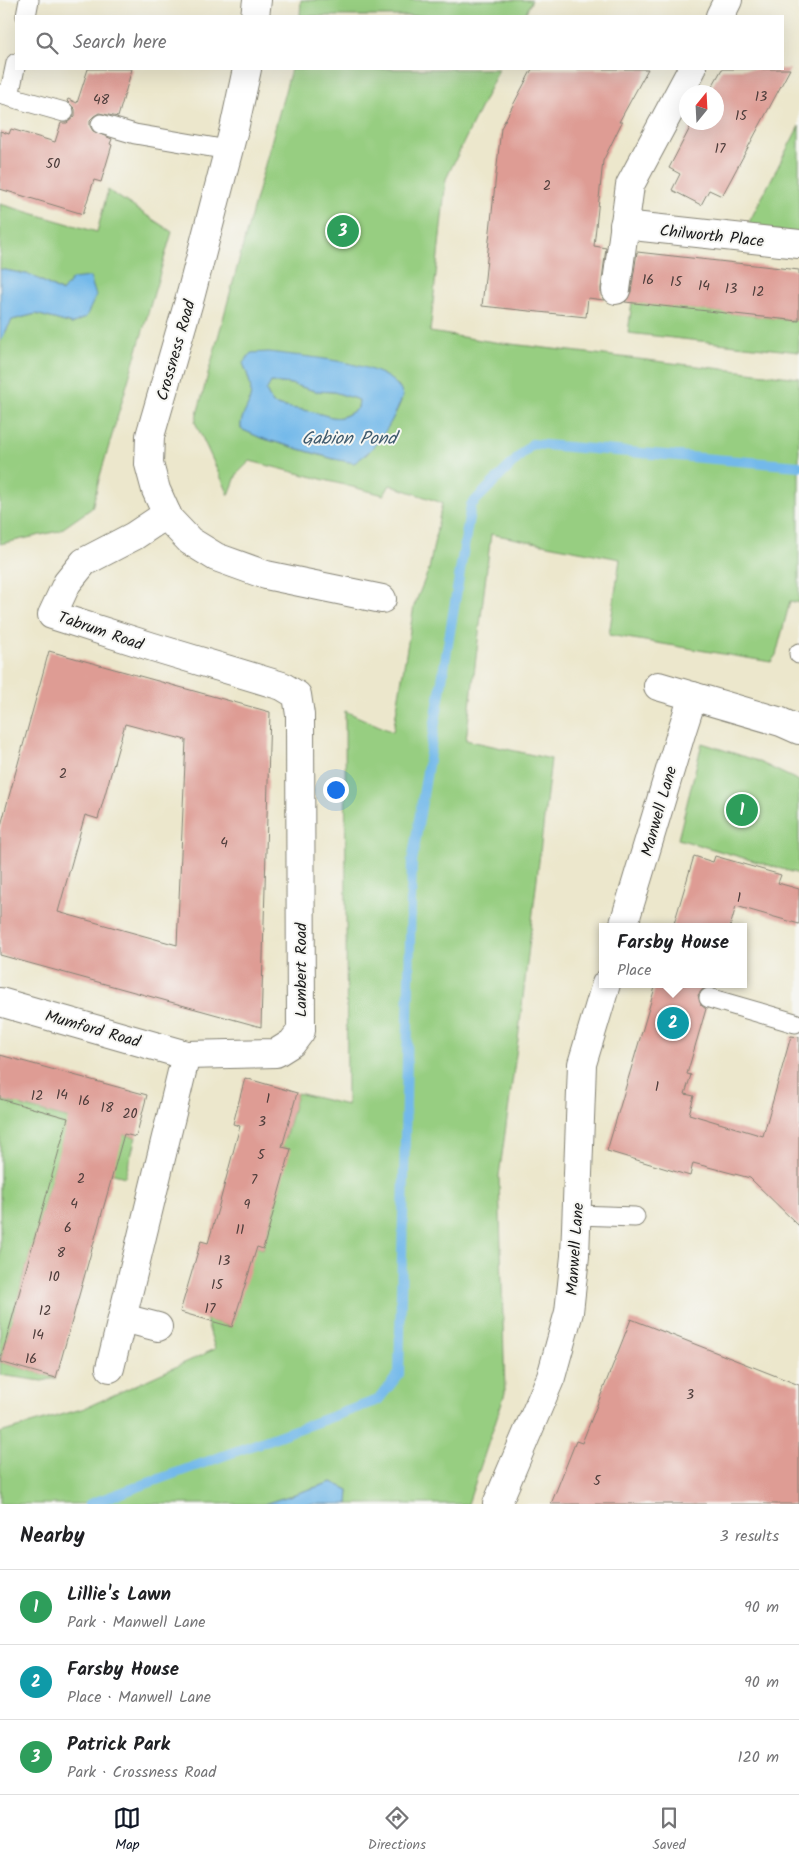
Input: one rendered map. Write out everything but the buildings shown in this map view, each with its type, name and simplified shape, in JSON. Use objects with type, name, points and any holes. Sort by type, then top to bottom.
[{"type":"street","points":[[255,15],[257,0]]},
{"type":"street","points":[[720,15],[728,0]]},
{"type":"street","name":"Crossness Road","points":[[247,70],[191,294],[150,436],[150,464],[156,490],[169,519],[190,541],[216,557],[266,575],[382,599]]},
{"type":"street","points":[[616,290],[630,185],[691,70]]},
{"type":"street","name":"Chilworth Place","points":[[624,225],[799,244]]},
{"type":"street","name":"Tabrum Road","points":[[167,514],[134,536],[84,562],[67,583],[52,615],[170,653],[282,686],[297,695]]},
{"type":"street","points":[[658,686],[781,722],[799,730]]},
{"type":"street","name":"Lambert Road","points":[[186,1055],[276,1053],[292,1044],[301,1031],[300,715],[297,695]]},
{"type":"street","name":"Manwell Lane","points":[[624,923],[693,696]]},
{"type":"street","name":"Manwell Lane","points":[[497,1504],[551,1377],[569,1312],[575,1256],[582,1064],[605,988]]},
{"type":"street","name":"Mumford Road","points":[[0,1002],[186,1055]]},
{"type":"street","points":[[110,1368],[186,1055]]},
{"type":"street","points":[[123,1318],[158,1328]]},
{"type":"lane","points":[[26,15],[29,0]]},
{"type":"lane","points":[[15,66],[4,95],[64,112]]},
{"type":"lane","points":[[101,124],[135,134],[228,150]]},
{"type":"lane","points":[[709,998],[795,1023]]},
{"type":"lane","points":[[577,1215],[635,1217]]},
{"type":"green space","points":[[301,0],[532,0],[524,15],[300,15]]},
{"type":"green space","points":[[291,70],[499,70],[446,179],[430,332],[494,342],[799,378],[799,603],[790,601],[776,655],[771,662],[609,635],[620,559],[491,534],[466,740],[551,759],[518,1040],[499,1176],[505,1393],[468,1504],[348,1504],[349,1490],[332,1482],[264,1504],[0,1504],[0,1433],[85,1408],[215,1349],[206,1319],[232,1327],[239,1303],[239,1241],[263,1249],[290,1149],[262,1141],[264,1133],[285,1139],[297,1093],[347,1105],[345,711],[393,732],[414,606],[429,569],[442,503],[390,485],[384,495],[250,461],[237,474],[229,495],[195,422]],"holes":[[[243,363],[382,374],[399,386],[403,396],[395,413],[378,441],[366,455],[333,459],[261,438],[241,429],[242,420],[251,394],[249,380]]]},
{"type":"green space","points":[[799,126],[799,233],[746,228]]},
{"type":"green space","points":[[108,190],[172,232],[92,508],[59,531],[0,544],[0,342],[12,320],[36,314],[72,324],[86,317],[63,292],[31,275],[0,269],[0,204],[97,232]]},
{"type":"green space","points":[[632,302],[799,321],[799,352],[628,333]]},
{"type":"green space","points":[[271,382],[291,384],[315,391],[334,392],[359,400],[358,408],[345,416],[336,418],[273,404],[266,391]]},
{"type":"green space","points":[[702,743],[755,760],[799,781],[799,874],[678,839]]},
{"type":"green space","points":[[21,1083],[22,1106],[136,1137],[125,1177],[57,1159],[0,1362],[0,1100],[15,1104]]},
{"type":"green space","points":[[0,1362],[56,1378],[42,1381],[0,1375]]},
{"type":"water","points":[[0,269],[31,275],[62,292],[72,279],[90,277],[96,296],[86,317],[72,324],[36,314],[12,320],[0,342]]},
{"type":"water","name":"Gabion Pond","points":[[269,352],[356,365],[387,377],[399,387],[403,396],[384,434],[371,450],[354,463],[334,459],[261,438],[241,429],[242,420],[251,394],[249,380],[243,363],[251,353]],"holes":[[[271,382],[291,384],[315,391],[334,392],[359,400],[358,408],[345,416],[336,418],[273,404],[266,391]]]},
{"type":"water","points":[[332,1482],[349,1490],[348,1504],[264,1504]]},
{"type":"waterway","points":[[90,1504],[378,1400],[399,1374],[412,862],[471,505],[532,444],[799,466]]},
{"type":"place","name":"Patrick Park","points":[[343,231]]},
{"type":"place","name":"Lillie's Lawn","points":[[742,810]]},
{"type":"place","name":"Farsby House","points":[[673,1023]]}]
